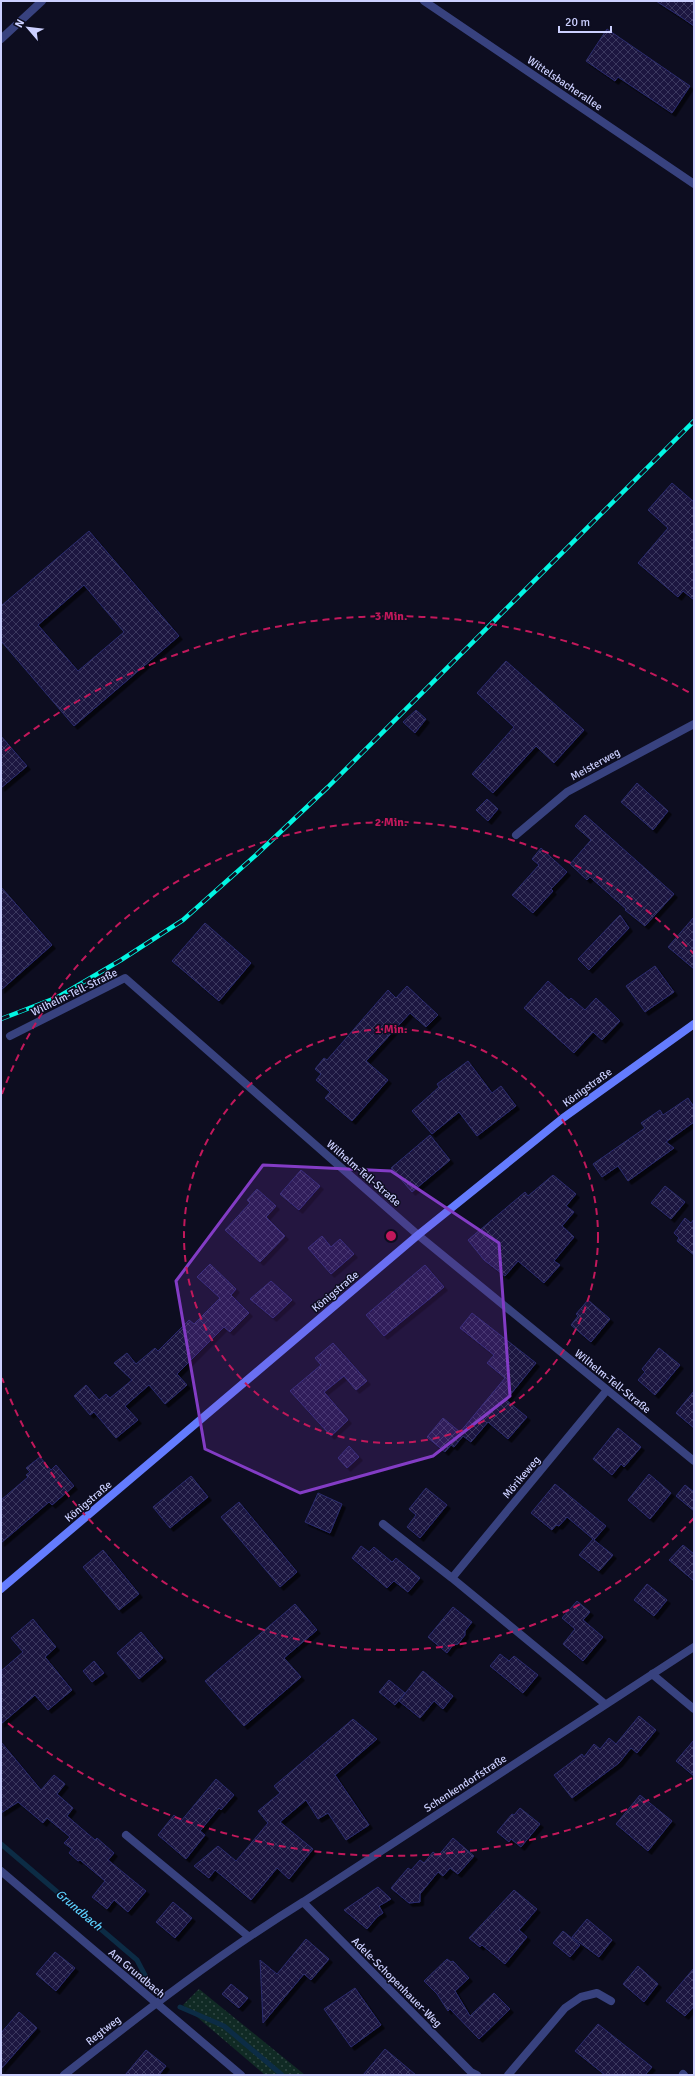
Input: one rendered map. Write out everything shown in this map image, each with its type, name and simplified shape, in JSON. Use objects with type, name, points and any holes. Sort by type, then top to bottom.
[{"type":"main road","name":"Königstraße","points":[[1,1589],[418,1235],[562,1118],[694,1024]]},
{"type":"street","points":[[1,39],[42,1]]},
{"type":"street","name":"Wittelsbacherallee","points":[[424,1],[694,184]]},
{"type":"street","name":"Meisterweg","points":[[516,835],[567,792],[694,724]]},
{"type":"street","name":"Wilhelm-Tell-Straße","points":[[10,1036],[125,978],[418,1235],[694,1462]]},
{"type":"street","name":"Mörikeweg","points":[[452,1578],[607,1390]]},
{"type":"street","points":[[383,1524],[452,1578],[605,1704]]},
{"type":"street","name":"Schenkendorfstraße","points":[[155,2003],[248,1936],[303,1902],[694,1647]]},
{"type":"street","points":[[652,1674],[694,1709]]},
{"type":"street","points":[[126,1835],[248,1936]]},
{"type":"street","name":"Am Grundbach","points":[[1,1871],[241,2075]]},
{"type":"street","name":"Adele-Schopenhauer-Weg","points":[[303,1902],[471,2072],[477,2075]]},
{"type":"street","points":[[508,2075],[565,2008],[581,1997],[597,1993],[611,2001]]},
{"type":"street","name":"Regtweg","points":[[64,2075],[155,2003]]},
{"type":"highlighted area","points":[[263,1165],[391,1171],[499,1243],[510,1396],[433,1456],[300,1493],[205,1449],[176,1281]]},
{"type":"green space","points":[[199,1989],[305,2075],[265,2075],[183,2005]]},
{"type":"building","points":[[656,1],[694,1],[694,26],[681,17]]},
{"type":"building","points":[[607,29],[690,86],[672,113],[618,77],[615,81],[586,61]]},
{"type":"building","points":[[672,483],[694,502],[694,600],[683,591],[678,597],[638,563],[668,528],[648,510]]},
{"type":"building","points":[[89,531],[179,636],[74,726],[1,641],[1,606]],"holes":[[[84,585],[124,632],[78,671],[38,625]]]},
{"type":"building","points":[[506,661],[584,730],[554,763],[536,746],[493,793],[472,774],[514,727],[477,693]]},
{"type":"building","points":[[416,710],[426,719],[415,733],[403,722]]},
{"type":"building","points":[[1,736],[27,766],[1,788]]},
{"type":"building","points":[[637,783],[668,811],[653,830],[621,802]]},
{"type":"building","points":[[487,799],[498,809],[488,821],[476,810]]},
{"type":"building","points":[[585,815],[674,894],[645,926],[625,910],[626,909],[590,877],[587,880],[570,864],[591,840],[575,826]]},
{"type":"building","points":[[541,848],[567,872],[551,889],[553,891],[533,913],[512,895],[539,865],[532,859]]},
{"type":"building","points":[[1,887],[52,945],[1,990]]},
{"type":"building","points":[[620,915],[629,928],[589,970],[578,959]]},
{"type":"building","points":[[694,917],[694,969],[668,947]]},
{"type":"building","points":[[205,923],[251,963],[219,1001],[172,961]]},
{"type":"building","points":[[655,966],[674,992],[645,1012],[626,986]]},
{"type":"building","points":[[548,981],[569,1000],[571,998],[585,1010],[596,998],[620,1021],[602,1040],[593,1032],[574,1053],[524,1008]]},
{"type":"building","points":[[407,986],[438,1015],[426,1027],[410,1013],[366,1061],[388,1080],[352,1121],[325,1098],[330,1092],[316,1080],[321,1074],[315,1069],[324,1058],[327,1060],[388,990],[396,998]]},
{"type":"building","points":[[468,1061],[492,1093],[501,1086],[516,1106],[477,1136],[459,1112],[432,1134],[412,1111],[439,1087],[437,1084]]},
{"type":"building","points":[[688,1098],[694,1107],[694,1122],[666,1142],[674,1148],[628,1181],[618,1166],[602,1177],[593,1164],[645,1128],[641,1123],[660,1110],[663,1115]]},
{"type":"building","points":[[430,1135],[450,1160],[412,1192],[391,1168]]},
{"type":"building","points":[[301,1170],[320,1186],[299,1210],[280,1194]]},
{"type":"building","points":[[553,1175],[576,1194],[566,1206],[574,1212],[562,1226],[574,1237],[554,1261],[560,1265],[544,1283],[518,1261],[505,1276],[484,1260],[468,1240],[525,1192],[528,1196]]},
{"type":"building","points":[[665,1186],[685,1202],[671,1219],[651,1203]]},
{"type":"building","points":[[257,1189],[276,1206],[266,1217],[285,1236],[260,1262],[225,1230],[250,1203],[247,1200]]},
{"type":"building","points":[[685,1218],[691,1223],[694,1219],[694,1255],[677,1241],[679,1238],[674,1233]]},
{"type":"building","points":[[322,1236],[331,1247],[340,1239],[354,1254],[331,1274],[308,1248]]},
{"type":"building","points":[[210,1264],[236,1289],[231,1295],[249,1313],[230,1332],[224,1327],[177,1374],[187,1385],[165,1404],[149,1385],[125,1406],[138,1420],[116,1438],[94,1412],[90,1415],[74,1396],[86,1385],[99,1400],[106,1394],[110,1398],[132,1380],[114,1363],[127,1353],[136,1364],[155,1348],[158,1351],[189,1320],[194,1324],[220,1298],[197,1277]]},
{"type":"building","points":[[425,1265],[444,1287],[384,1336],[366,1315]]},
{"type":"building","points":[[271,1281],[292,1300],[273,1318],[250,1299]]},
{"type":"building","points":[[588,1300],[610,1319],[591,1342],[571,1325],[578,1316],[576,1314]]},
{"type":"building","points":[[472,1313],[536,1363],[506,1400],[527,1417],[508,1439],[488,1422],[471,1442],[463,1436],[454,1447],[451,1445],[445,1452],[427,1437],[443,1418],[460,1432],[505,1378],[487,1363],[494,1355],[460,1328]]},
{"type":"building","points":[[333,1343],[367,1381],[356,1390],[344,1376],[324,1392],[348,1420],[331,1436],[290,1391],[321,1365],[315,1358]]},
{"type":"building","points":[[659,1348],[680,1365],[655,1395],[638,1380],[645,1372],[642,1369]]},
{"type":"building","points":[[694,1391],[694,1428],[676,1413]]},
{"type":"building","points":[[618,1428],[641,1447],[624,1467],[621,1464],[612,1475],[593,1459]]},
{"type":"building","points":[[349,1446],[359,1457],[347,1468],[338,1458]]},
{"type":"building","points":[[40,1457],[51,1470],[56,1465],[74,1486],[52,1505],[49,1502],[1,1543],[1,1500],[28,1477],[26,1475],[30,1472],[26,1468]]},
{"type":"building","points":[[649,1474],[671,1493],[650,1519],[628,1500]]},
{"type":"building","points":[[191,1476],[208,1497],[170,1528],[153,1507]]},
{"type":"building","points":[[555,1484],[606,1526],[594,1540],[613,1555],[599,1571],[579,1555],[593,1539],[567,1517],[559,1526],[556,1525],[552,1530],[531,1513]]},
{"type":"building","points":[[685,1485],[694,1492],[694,1511],[676,1496]]},
{"type":"building","points":[[426,1488],[447,1505],[420,1538],[407,1527],[416,1515],[409,1509]]},
{"type":"building","points":[[318,1493],[342,1504],[330,1533],[305,1522]]},
{"type":"building","points":[[239,1502],[297,1572],[280,1587],[221,1517]]},
{"type":"building","points":[[683,1545],[694,1554],[694,1581],[669,1560]]},
{"type":"building","points":[[361,1546],[369,1552],[374,1547],[392,1562],[396,1558],[420,1578],[408,1592],[394,1581],[387,1588],[352,1558]]},
{"type":"building","points":[[103,1550],[139,1594],[119,1610],[83,1567]]},
{"type":"building","points":[[647,1584],[667,1600],[654,1616],[634,1600]]},
{"type":"building","points":[[577,1601],[590,1612],[583,1620],[603,1637],[583,1661],[563,1644],[575,1629],[562,1618]]},
{"type":"building","points":[[295,1604],[317,1630],[284,1658],[301,1677],[244,1726],[205,1681]]},
{"type":"building","points":[[453,1607],[472,1622],[458,1644],[453,1645],[447,1653],[428,1637]]},
{"type":"building","points":[[33,1619],[56,1647],[45,1657],[72,1690],[48,1710],[35,1695],[1,1724],[1,1671],[23,1652],[11,1638]]},
{"type":"building","points":[[141,1632],[163,1658],[139,1679],[117,1653]]},
{"type":"building","points":[[500,1654],[509,1661],[514,1656],[538,1675],[523,1693],[490,1666]]},
{"type":"building","points":[[94,1661],[104,1673],[92,1682],[83,1671]]},
{"type":"building","points":[[423,1671],[453,1696],[443,1709],[434,1701],[420,1718],[399,1701]]},
{"type":"building","points":[[389,1680],[405,1693],[395,1705],[379,1692]]},
{"type":"building","points":[[639,1716],[656,1730],[637,1753],[631,1748],[619,1763],[572,1798],[554,1775],[582,1754],[584,1757],[594,1744],[600,1749],[609,1738],[616,1744]]},
{"type":"building","points":[[353,1719],[377,1739],[335,1775],[369,1825],[346,1840],[328,1813],[318,1819],[306,1800],[280,1822],[313,1849],[289,1879],[277,1868],[251,1900],[215,1870],[209,1878],[194,1866],[218,1846],[236,1861],[268,1823],[258,1811],[280,1793],[274,1786]]},
{"type":"building","points":[[694,1740],[694,1776],[676,1761]]},
{"type":"building","points":[[1,1742],[41,1790],[54,1775],[65,1784],[57,1794],[73,1808],[67,1816],[95,1840],[97,1838],[114,1853],[108,1860],[146,1891],[128,1912],[114,1900],[107,1909],[92,1897],[105,1881],[80,1860],[78,1861],[69,1853],[72,1849],[64,1843],[70,1837],[47,1818],[43,1823],[18,1802],[1,1813]]},
{"type":"building","points":[[216,1779],[234,1795],[221,1810],[219,1808],[200,1831],[205,1835],[186,1859],[158,1835],[174,1815],[181,1821]]},
{"type":"building","points":[[640,1795],[672,1821],[648,1851],[616,1824]]},
{"type":"building","points":[[520,1808],[540,1824],[521,1847],[511,1839],[509,1842],[497,1832],[512,1814],[514,1815]]},
{"type":"building","points":[[453,1838],[474,1856],[458,1874],[450,1868],[443,1876],[438,1872],[420,1894],[420,1902],[409,1903],[391,1888],[408,1868],[411,1870],[420,1860],[424,1863],[433,1852],[438,1856]]},
{"type":"building","points":[[378,1887],[391,1899],[379,1906],[383,1913],[377,1917],[367,1929],[344,1910]]},
{"type":"building","points":[[514,1890],[537,1909],[519,1930],[527,1937],[505,1964],[482,1945],[480,1947],[469,1938]]},
{"type":"building","points":[[173,1902],[192,1918],[175,1938],[156,1922]]},
{"type":"building","points":[[587,1919],[612,1940],[599,1957],[572,1937]]},
{"type":"building","points":[[563,1931],[580,1945],[570,1957],[553,1943]]},
{"type":"building","points":[[306,1939],[329,1959],[311,1980],[304,1974],[263,2023],[260,1960],[277,1974]]},
{"type":"building","points":[[55,1952],[75,1968],[56,1991],[36,1974]]},
{"type":"building","points":[[447,1959],[451,1962],[453,1961],[469,1978],[455,1991],[470,2016],[494,1993],[510,2009],[479,2039],[450,2009],[448,2011],[437,1994],[424,1981]]},
{"type":"building","points":[[638,1966],[658,1984],[644,2002],[623,1984]]},
{"type":"building","points":[[694,1968],[694,2006],[685,2016],[666,2001]]},
{"type":"building","points":[[231,1984],[248,1998],[239,2008],[222,1994]]},
{"type":"building","points":[[355,1988],[381,2025],[351,2047],[324,2009]]},
{"type":"building","points":[[19,2012],[37,2028],[1,2069],[1,2033]]},
{"type":"building","points":[[598,2024],[652,2067],[645,2075],[605,2075],[575,2051]]},
{"type":"building","points":[[385,2049],[416,2075],[363,2075]]},
{"type":"building","points":[[146,2050],[166,2066],[159,2075],[125,2075]]},
{"type":"waterway","name":"Grundbach","points":[[1,1844],[137,1960],[149,1983]]},
{"type":"waterway","name":"Grundbach","points":[[180,2007],[224,2026],[282,2075]]},
{"type":"railway","points":[[1,1019],[58,997],[121,960],[183,920],[256,855],[328,787],[694,421]]}]
